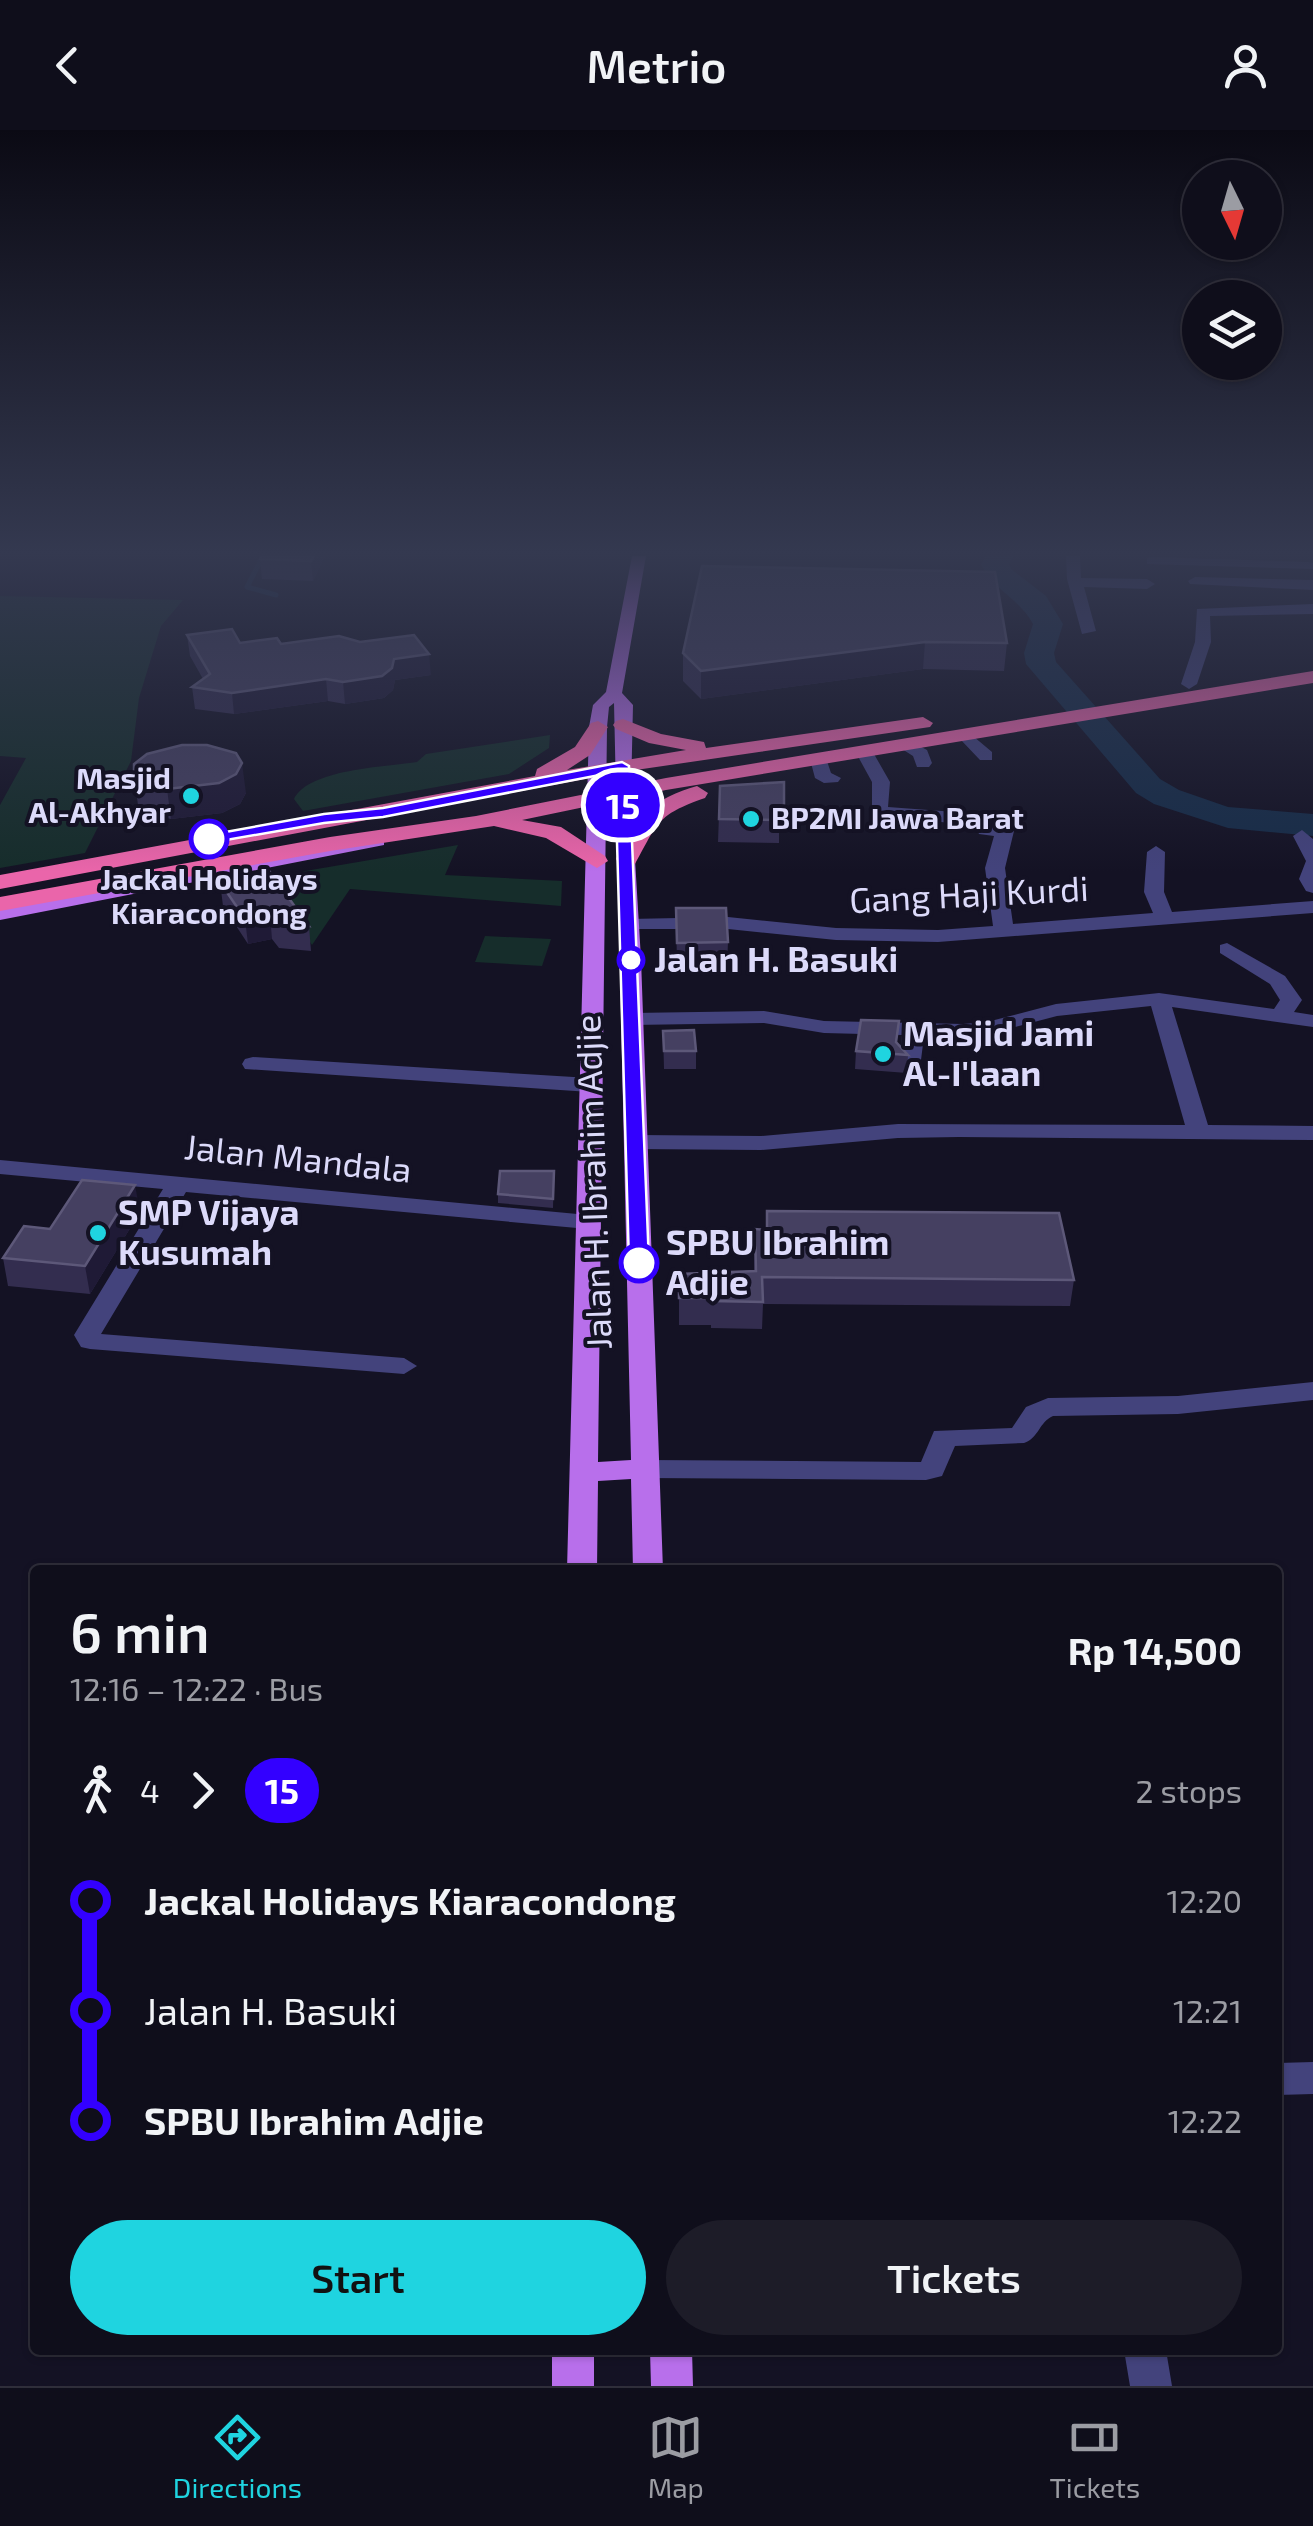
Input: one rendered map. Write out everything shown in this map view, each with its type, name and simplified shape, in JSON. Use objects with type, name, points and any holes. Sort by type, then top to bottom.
[{"type":"highway","points":[[0,904],[330,844],[392,838],[622,792],[1043,724],[1190,684],[1313,662]]},
{"type":"highway","points":[[0,879],[735,748],[1313,678]]},
{"type":"highway","points":[[623,724],[662,740],[735,748]]},
{"type":"highway","points":[[460,797],[540,776],[565,764],[583,750],[598,727]]},
{"type":"highway","points":[[627,859],[638,828],[660,807],[756,770]]},
{"type":"highway","points":[[476,822],[552,832],[597,860]]},
{"type":"main road","points":[[598,727],[601,704],[614,694],[620,661]]},
{"type":"main road","name":"Jalan H. Ibrahim Adjie","points":[[614,694],[624,705],[622,792],[648,1565]]},
{"type":"main road","name":"Jalan H. Ibrahim Adjie","points":[[582,1565],[597,860],[593,799],[598,727]]},
{"type":"main road","points":[[0,914],[392,838]]},
{"type":"main road","points":[[584,1472],[645,1470]]},
{"type":"main road","points":[[572,2386],[573,2355]]},
{"type":"main road","points":[[671,2355],[672,2386]]},
{"type":"street","points":[[1190,684],[1197,661]]},
{"type":"street","points":[[967,736],[986,756]]},
{"type":"street","points":[[908,745],[921,754],[923,763]]},
{"type":"street","points":[[864,752],[880,782],[879,812],[982,820],[986,830],[1006,831],[994,868],[1002,928]]},
{"type":"street","points":[[819,759],[824,778],[832,778]]},
{"type":"street","points":[[1302,836],[1313,856]]},
{"type":"street","points":[[1156,852],[1154,892],[1164,917]]},
{"type":"street","points":[[1313,865],[1313,887]]},
{"type":"street","name":"Gang Haji Kurdi","points":[[629,926],[728,922],[836,934],[914,936],[1313,907]]},
{"type":"street","points":[[1227,949],[1284,988],[1292,1000],[1281,1015]]},
{"type":"street","points":[[632,1018],[764,1017],[824,1027],[988,1028],[1056,1010],[1159,999],[1313,1021]]},
{"type":"street","points":[[1159,999],[1200,1132]]},
{"type":"street","points":[[910,1060],[914,1030]]},
{"type":"street","points":[[253,1064],[590,1085]]},
{"type":"street","points":[[636,1142],[762,1143],[898,1131],[1313,1133]]},
{"type":"street","name":"Jalan Mandala","points":[[0,1167],[588,1222]]},
{"type":"street","points":[[180,1182],[87,1335],[90,1342],[404,1366]]},
{"type":"street","points":[[645,1470],[926,1471],[932,1469],[944,1436],[1014,1438],[1028,1429],[1036,1413],[1048,1407],[1178,1405],[1313,1391]]},
{"type":"street","points":[[1282,2079],[1313,2078]]},
{"type":"street","points":[[1146,2355],[1152,2386]]},
{"type":"green space","points":[[0,661],[150,661],[139,698],[131,761],[85,853],[0,868],[0,805],[26,758],[0,756]]},
{"type":"green space","points":[[550,735],[549,748],[509,774],[303,811],[294,799],[302,789],[331,775],[417,762],[426,754]]},
{"type":"green space","points":[[458,845],[445,875],[562,881],[561,906],[350,889],[312,945],[270,877]]},
{"type":"green space","points":[[485,936],[551,939],[542,966],[475,962]]},
{"type":"building","points":[[202,661],[393,661],[382,676],[343,682],[326,679],[232,693],[192,687],[210,674]]},
{"type":"building","points":[[691,661],[776,661],[701,671]]},
{"type":"building","points":[[182,745],[207,745],[236,753],[242,763],[236,774],[219,783],[167,789],[146,784],[134,775],[134,764],[147,754]]},
{"type":"building","points":[[784,782],[784,806],[779,806],[779,820],[719,819],[720,786]]},
{"type":"building","points":[[270,872],[309,926],[276,924],[270,915],[245,919],[220,882]]},
{"type":"building","points":[[676,908],[726,908],[728,942],[677,943]]},
{"type":"building","points":[[861,1020],[899,1021],[896,1042],[908,1055],[856,1051]]},
{"type":"building","points":[[694,1030],[696,1051],[664,1051],[663,1031]]},
{"type":"building","points":[[500,1171],[554,1171],[553,1199],[498,1194]]},
{"type":"building","points":[[82,1180],[135,1185],[85,1266],[3,1258],[24,1226],[50,1229]]},
{"type":"building","points":[[767,1211],[1059,1213],[1074,1280],[762,1277],[763,1302],[679,1298],[679,1274],[756,1271],[755,1229],[767,1230]]},
{"type":"waterway","points":[[1041,661],[1148,786],[1166,797],[1228,818],[1313,825]]},
{"type":"bus line","name":"15","points":[[209,839],[324,818],[383,812],[622,766],[639,1263]]},
{"type":"place","name":"Masjid Al-Akhyar","points":[[191,796]]},
{"type":"place","name":"BP2MI Jawa Barat","points":[[751,819]]},
{"type":"place","name":"Jackal Holidays Kiaracondong","points":[[209,839]]},
{"type":"place","name":"Jalan H. Basuki","points":[[631,960]]},
{"type":"place","name":"Masjid Jami Al-I'laan","points":[[883,1054]]},
{"type":"place","name":"SMP Vijaya Kusumah","points":[[98,1233]]},
{"type":"place","name":"SPBU Ibrahim Adjie","points":[[639,1263]]}]
